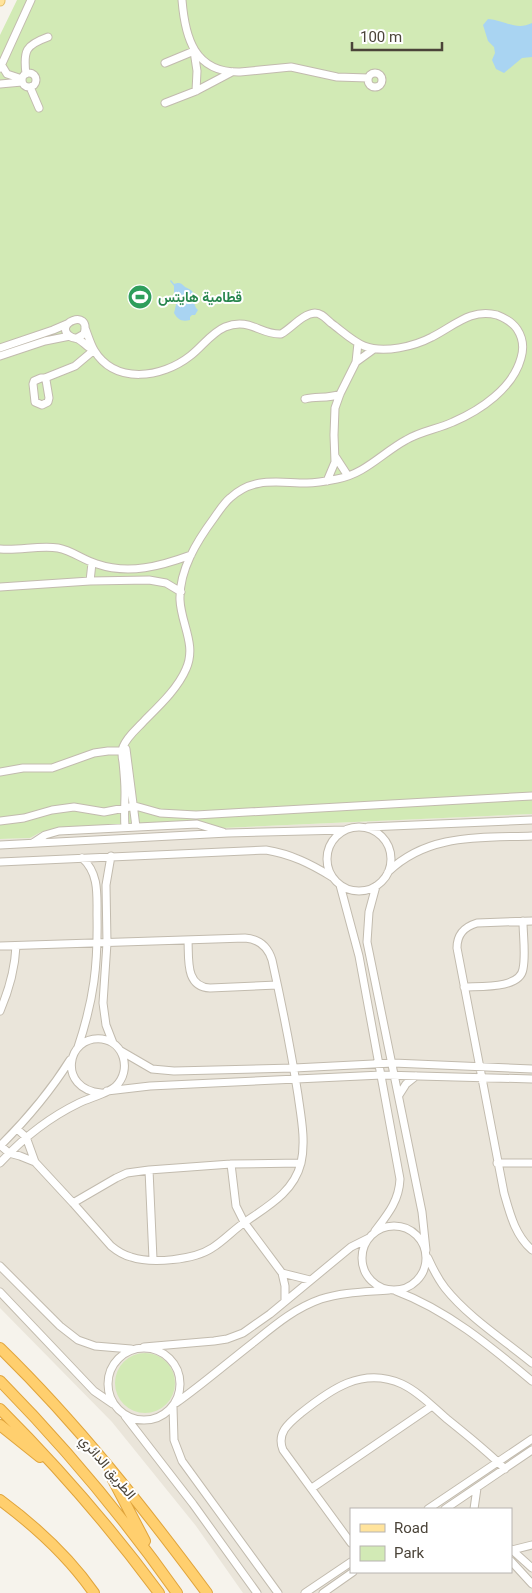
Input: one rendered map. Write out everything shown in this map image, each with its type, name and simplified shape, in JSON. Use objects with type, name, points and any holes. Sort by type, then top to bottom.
[{"type":"highway","name":"الطريق الدائري","points":[[0,1348],[49,1398],[101,1457],[146,1512],[207,1593]]},
{"type":"highway","name":"الطريق الدائري","points":[[0,1381],[54,1438],[92,1482],[160,1568],[177,1593]]},
{"type":"highway","points":[[0,1409],[94,1510],[159,1593]]},
{"type":"highway","points":[[0,1425],[30,1450],[56,1468]]},
{"type":"highway","points":[[101,1457],[160,1568]]},
{"type":"highway","points":[[0,1500],[45,1537],[70,1563],[94,1593]]},
{"type":"street","points":[[24,78],[7,74],[1,66],[32,0]]},
{"type":"street","points":[[182,0],[187,34],[194,51],[197,71],[196,91]]},
{"type":"street","points":[[39,108],[24,78],[25,58],[28,49],[35,42],[48,37]]},
{"type":"street","points":[[165,63],[194,51]]},
{"type":"street","points":[[194,51],[210,64],[232,72]]},
{"type":"street","points":[[165,103],[196,91],[232,72],[291,67],[337,78],[368,78]]},
{"type":"street","points":[[0,84],[33,74],[36,83],[30,87]]},
{"type":"street","points":[[0,348],[57,329],[71,320],[79,320],[82,322],[94,350],[104,361],[118,370],[133,375],[148,374],[170,368],[185,360],[214,334],[226,327],[245,324],[268,332],[281,334],[304,317],[314,313],[320,314],[358,343],[374,349],[397,348],[420,343],[455,322],[480,313],[500,316],[508,320],[515,326],[523,342],[523,352],[515,373],[500,392],[454,422],[422,432],[404,441],[372,464],[348,476],[328,481],[305,483],[279,481],[255,484],[230,498],[222,507],[204,532],[191,555],[183,578],[181,592],[182,609],[190,644],[188,664],[182,678],[165,700],[133,732],[124,749],[124,827]]},
{"type":"street","points":[[67,324],[66,330],[73,337],[94,350]]},
{"type":"street","points":[[0,356],[45,340],[84,334],[85,328]]},
{"type":"street","points":[[328,481],[334,468],[336,408],[340,394],[356,362],[358,343]]},
{"type":"street","points":[[356,362],[374,349]]},
{"type":"street","points":[[45,378],[75,366],[94,350]]},
{"type":"street","points":[[305,399],[327,398],[340,394]]},
{"type":"street","points":[[327,398],[336,408]]},
{"type":"street","points":[[335,456],[348,476]]},
{"type":"street","points":[[0,549],[57,548],[73,552],[92,563],[137,569],[149,568],[191,555]]},
{"type":"street","points":[[90,581],[92,563]]},
{"type":"street","points":[[0,587],[90,581],[156,580],[181,592]]},
{"type":"street","points":[[0,772],[23,768],[52,768],[94,753],[124,749]]},
{"type":"street","points":[[124,749],[135,806],[136,827]]},
{"type":"street","points":[[0,821],[24,818],[66,807],[83,807],[104,812],[135,806],[165,814],[196,815],[532,796]]},
{"type":"street","points":[[332,877],[326,860],[331,842],[337,835],[354,827],[532,820]]},
{"type":"street","points":[[33,844],[51,832],[124,827],[197,824],[228,833]]},
{"type":"street","points":[[0,862],[266,850],[303,860],[332,877],[340,885],[358,891],[376,886],[385,878],[390,864],[389,847],[379,834],[364,827]]},
{"type":"street","points":[[0,845],[228,833],[345,830]]},
{"type":"street","points":[[388,872],[412,853],[436,844],[483,838],[532,836]]},
{"type":"street","points":[[0,1162],[26,1137],[50,1119],[80,1102],[116,1087],[122,1079],[125,1070],[125,1060],[113,1043],[106,1025],[103,1003],[107,943],[106,885],[111,856]]},
{"type":"street","points":[[0,946],[16,946],[98,943],[107,943],[245,938],[262,944],[270,954],[277,985],[294,1068],[303,1134],[301,1163],[294,1180],[283,1194],[200,1255],[180,1259],[131,1257],[111,1246],[74,1203],[34,1162],[9,1153],[0,1145],[47,1095],[78,1047],[94,990],[98,943],[96,879],[91,867],[82,858]]},
{"type":"street","points":[[340,885],[359,956],[400,1179],[396,1202],[390,1213],[364,1246],[362,1256],[366,1274],[372,1282],[380,1287],[424,1303],[454,1320],[532,1380]]},
{"type":"street","points":[[123,1413],[135,1419],[149,1420],[162,1416],[289,1314],[322,1299],[352,1293],[392,1290],[412,1286],[423,1273],[426,1264],[426,1253],[423,1222],[393,1063],[367,942],[369,912],[376,886]]},
{"type":"street","points":[[464,987],[510,983],[517,979],[524,968],[523,921]]},
{"type":"street","points":[[532,921],[477,923],[464,928],[457,941],[497,1163],[510,1214],[522,1239],[532,1250]]},
{"type":"street","points":[[188,940],[190,975],[200,986],[210,988],[277,985]]},
{"type":"street","points":[[0,1011],[11,980],[16,946]]},
{"type":"street","points":[[78,1047],[86,1041],[95,1038],[113,1043]]},
{"type":"street","points":[[121,1052],[144,1065],[161,1070],[294,1068],[393,1063],[532,1069]]},
{"type":"street","points":[[73,1055],[71,1064],[72,1074],[76,1082],[92,1092],[150,1086],[382,1075],[532,1079]]},
{"type":"street","points":[[399,1096],[406,1084],[416,1076]]},
{"type":"street","points":[[17,1129],[26,1137],[34,1162]]},
{"type":"street","points":[[74,1203],[127,1173],[231,1164],[301,1163]]},
{"type":"street","points":[[497,1163],[532,1163]]},
{"type":"street","points":[[231,1164],[236,1206],[244,1222],[282,1273],[285,1286],[285,1301]]},
{"type":"street","points":[[149,1170],[154,1259]]},
{"type":"street","points":[[376,1231],[392,1225],[410,1229],[417,1234],[440,1280],[452,1296],[532,1363]]},
{"type":"street","points":[[0,1266],[60,1326],[78,1340],[101,1347],[132,1349],[227,1339],[243,1333],[351,1247],[369,1238]]},
{"type":"street","points":[[282,1273],[310,1280]]},
{"type":"street","points":[[0,1292],[94,1391],[114,1404],[123,1413],[198,1511],[257,1593]]},
{"type":"street","points":[[259,1322],[266,1332]]},
{"type":"street","points":[[144,1347],[155,1349],[165,1354],[176,1366],[181,1381],[180,1392],[174,1405],[174,1440],[182,1461],[278,1593]]},
{"type":"street","points":[[114,1404],[109,1394],[110,1372],[118,1359],[132,1349]]},
{"type":"street","points":[[350,1542],[281,1445],[281,1436],[285,1427],[325,1393],[349,1382],[366,1379],[378,1378],[402,1384],[432,1406],[505,1469]]},
{"type":"street","points":[[312,1488],[432,1406]]},
{"type":"street","points":[[429,1508],[532,1439]]},
{"type":"street","points":[[447,1508],[532,1450]]},
{"type":"street","points":[[474,1508],[477,1488]]},
{"type":"street","points":[[512,1549],[532,1545]]},
{"type":"street","points":[[512,1550],[532,1568]]},
{"type":"street","points":[[512,1562],[532,1584]]},
{"type":"street","points":[[305,1593],[350,1563]]},
{"type":"street","points":[[323,1593],[352,1573]]},
{"type":"shaded area","points":[[532,814],[532,1593],[243,1593],[196,1526],[112,1422],[0,1308],[0,839],[30,838],[41,832],[209,824],[223,828]]},
{"type":"green space","points":[[17,0],[532,0],[532,814],[223,828],[209,824],[41,832],[30,838],[0,839],[0,35]]},
{"type":"green space","points":[[139,1353],[151,1353],[162,1358],[170,1366],[175,1377],[173,1395],[162,1408],[151,1413],[139,1413],[128,1408],[120,1400],[115,1389],[115,1377],[120,1366],[128,1358]]},
{"type":"water","points":[[488,19],[515,26],[532,23],[532,57],[522,58],[504,73],[496,69],[492,60],[495,53],[494,47],[488,41],[483,25]]},
{"type":"water","points":[[171,280],[174,284],[179,283],[193,293],[198,310],[195,315],[190,317],[190,320],[180,320],[174,313],[177,301]]},
{"type":"place","name":"قطامية هايتس","points":[[140,297]]}]
